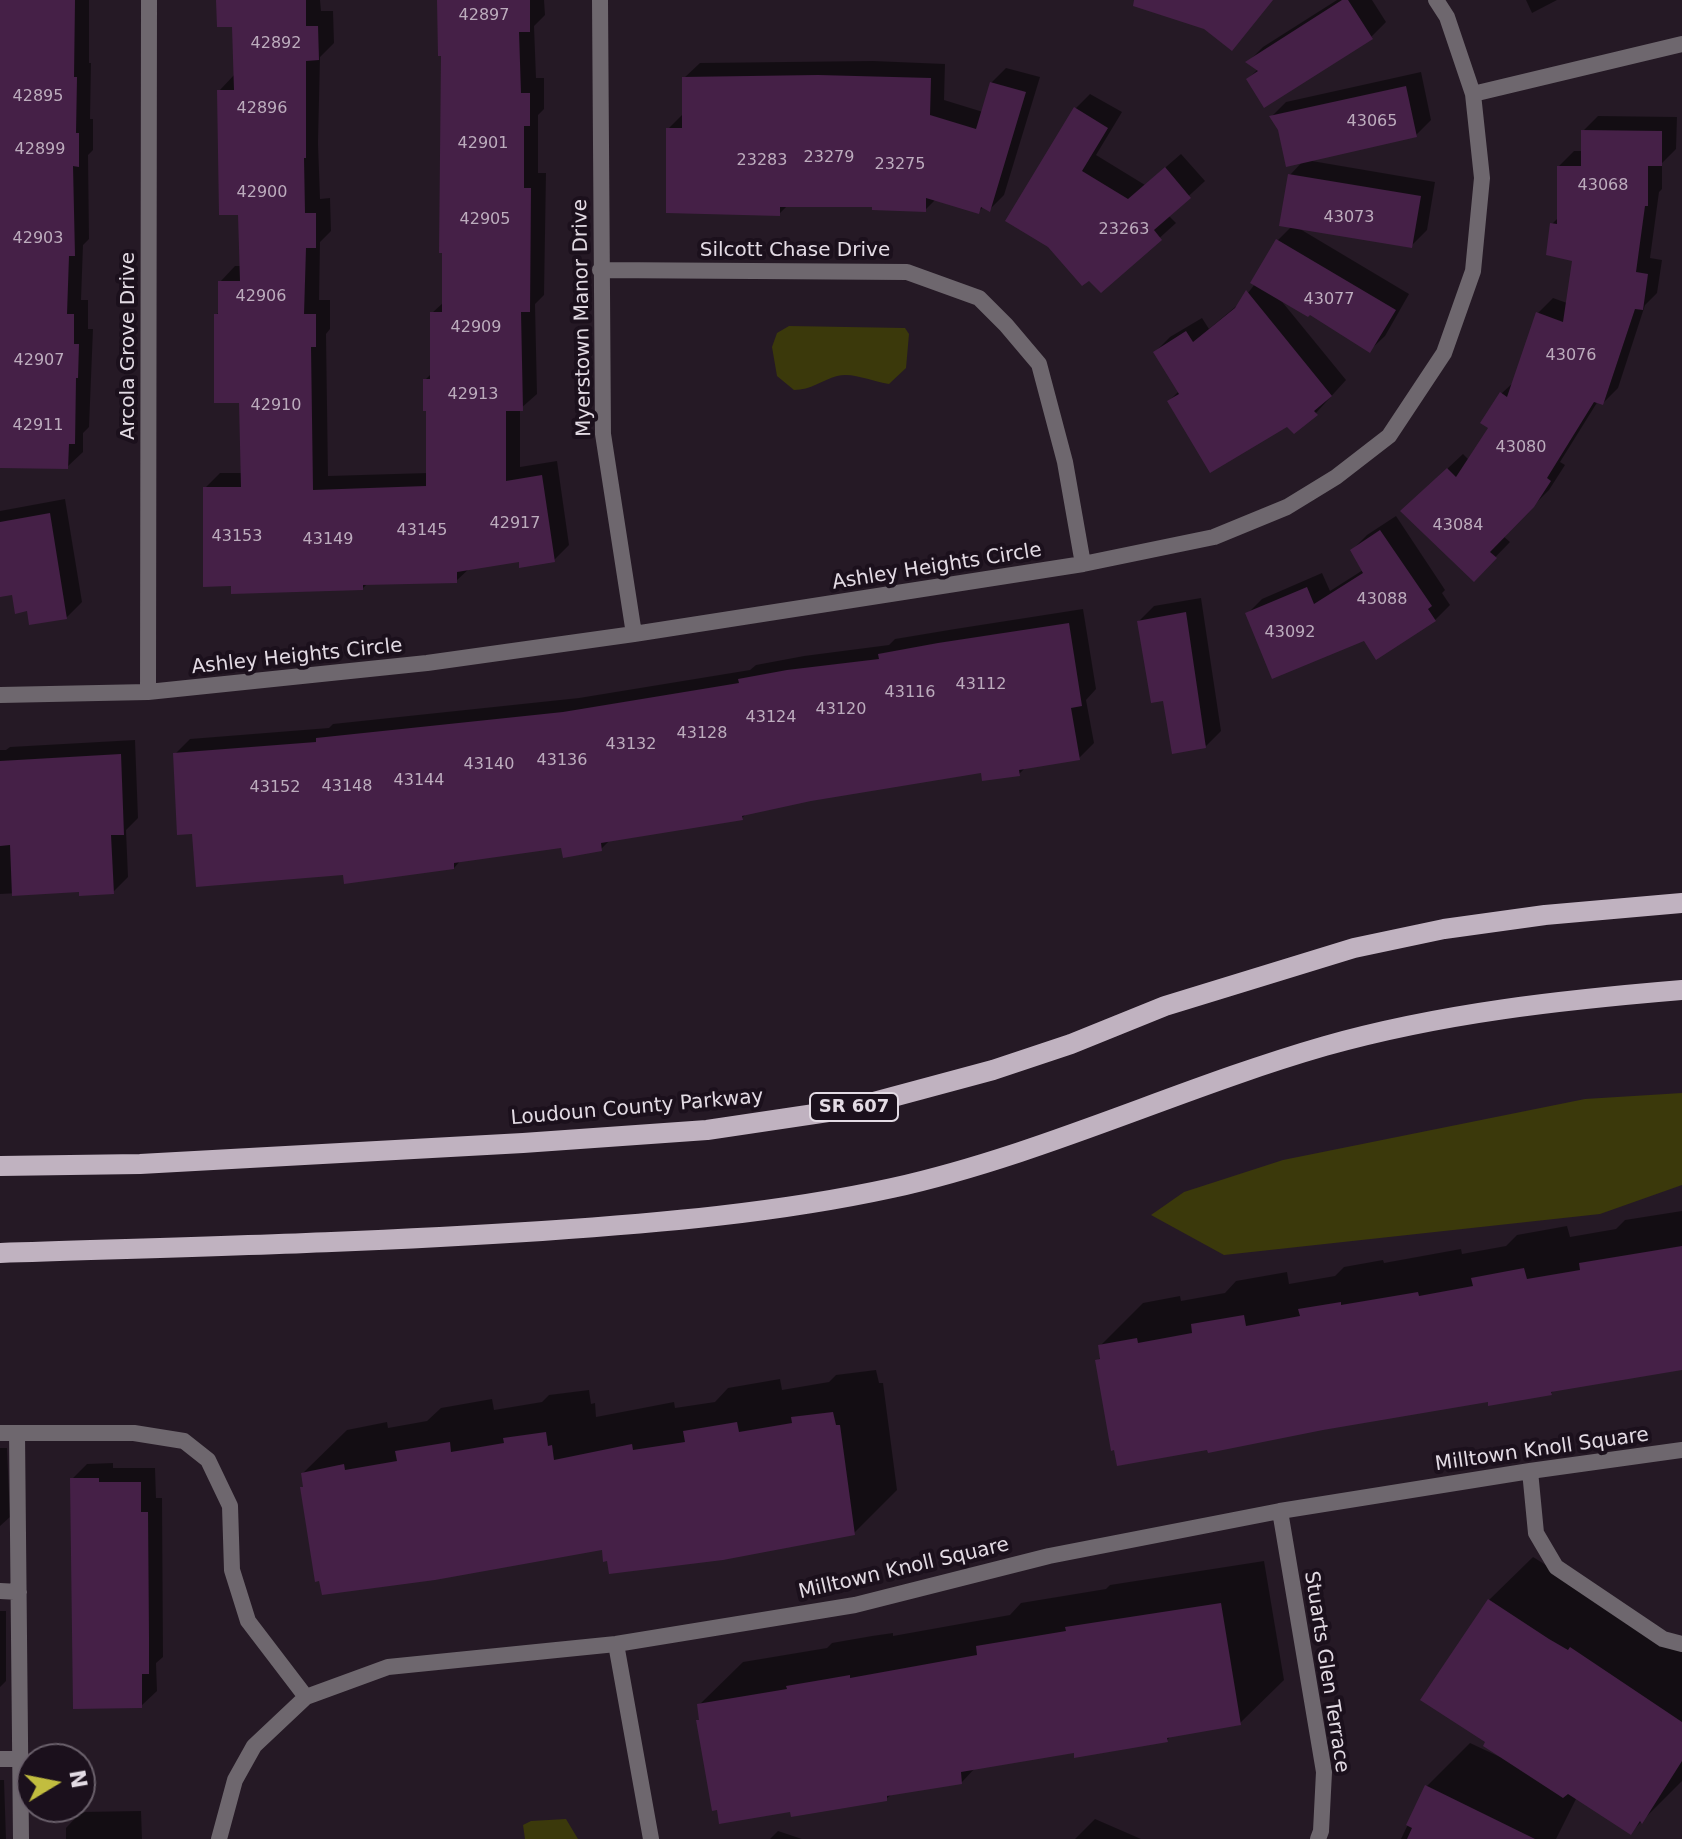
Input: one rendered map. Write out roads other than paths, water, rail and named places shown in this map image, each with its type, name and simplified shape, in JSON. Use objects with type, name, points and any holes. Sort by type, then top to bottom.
[{"type":"main road","name":"Loudoun County Parkway","points":[[0,1166],[140,1164],[538,1142],[707,1130],[848,1109],[993,1070],[1071,1044],[1165,1006],[1354,948],[1444,929],[1545,915],[1682,903]]},
{"type":"main road","points":[[0,1253],[412,1239],[669,1222],[807,1205],[895,1188],[1003,1159],[1232,1076],[1325,1046],[1413,1024],[1535,1004],[1682,990]]},
{"type":"street","name":"Arcola Grove Drive","points":[[148,692],[149,0]]},
{"type":"street","name":"Myerstown Manor Drive","points":[[600,0],[603,434],[634,634]]},
{"type":"street","name":"Ashley Heights Circle","points":[[0,695],[148,692],[427,663],[634,634],[1083,564],[1214,537],[1287,507],[1336,477],[1389,436],[1444,353],[1473,271],[1482,178],[1473,94],[1447,17],[1436,0]]},
{"type":"street","points":[[1473,94],[1682,44]]},
{"type":"street","name":"Silcott Chase Drive","points":[[600,270],[907,272],[979,298],[1039,364],[1065,462],[1083,564]]},
{"type":"street","points":[[20,1743],[19,1592],[9,1433],[134,1433],[184,1441],[208,1460],[230,1506],[232,1570],[248,1621],[306,1697]]},
{"type":"street","name":"Milltown Knoll Square","points":[[219,1839],[235,1780],[254,1746],[306,1697],[388,1667],[616,1644],[855,1605],[1049,1556],[1280,1511],[1682,1450]]},
{"type":"street","points":[[1530,1471],[1536,1533],[1556,1567],[1663,1639],[1682,1644]]},
{"type":"street","name":"Stuarts Glen Terrace","points":[[1280,1511],[1324,1772],[1318,1839]]},
{"type":"street","points":[[0,1591],[19,1592]]},
{"type":"street","points":[[616,1644],[651,1839]]}]
